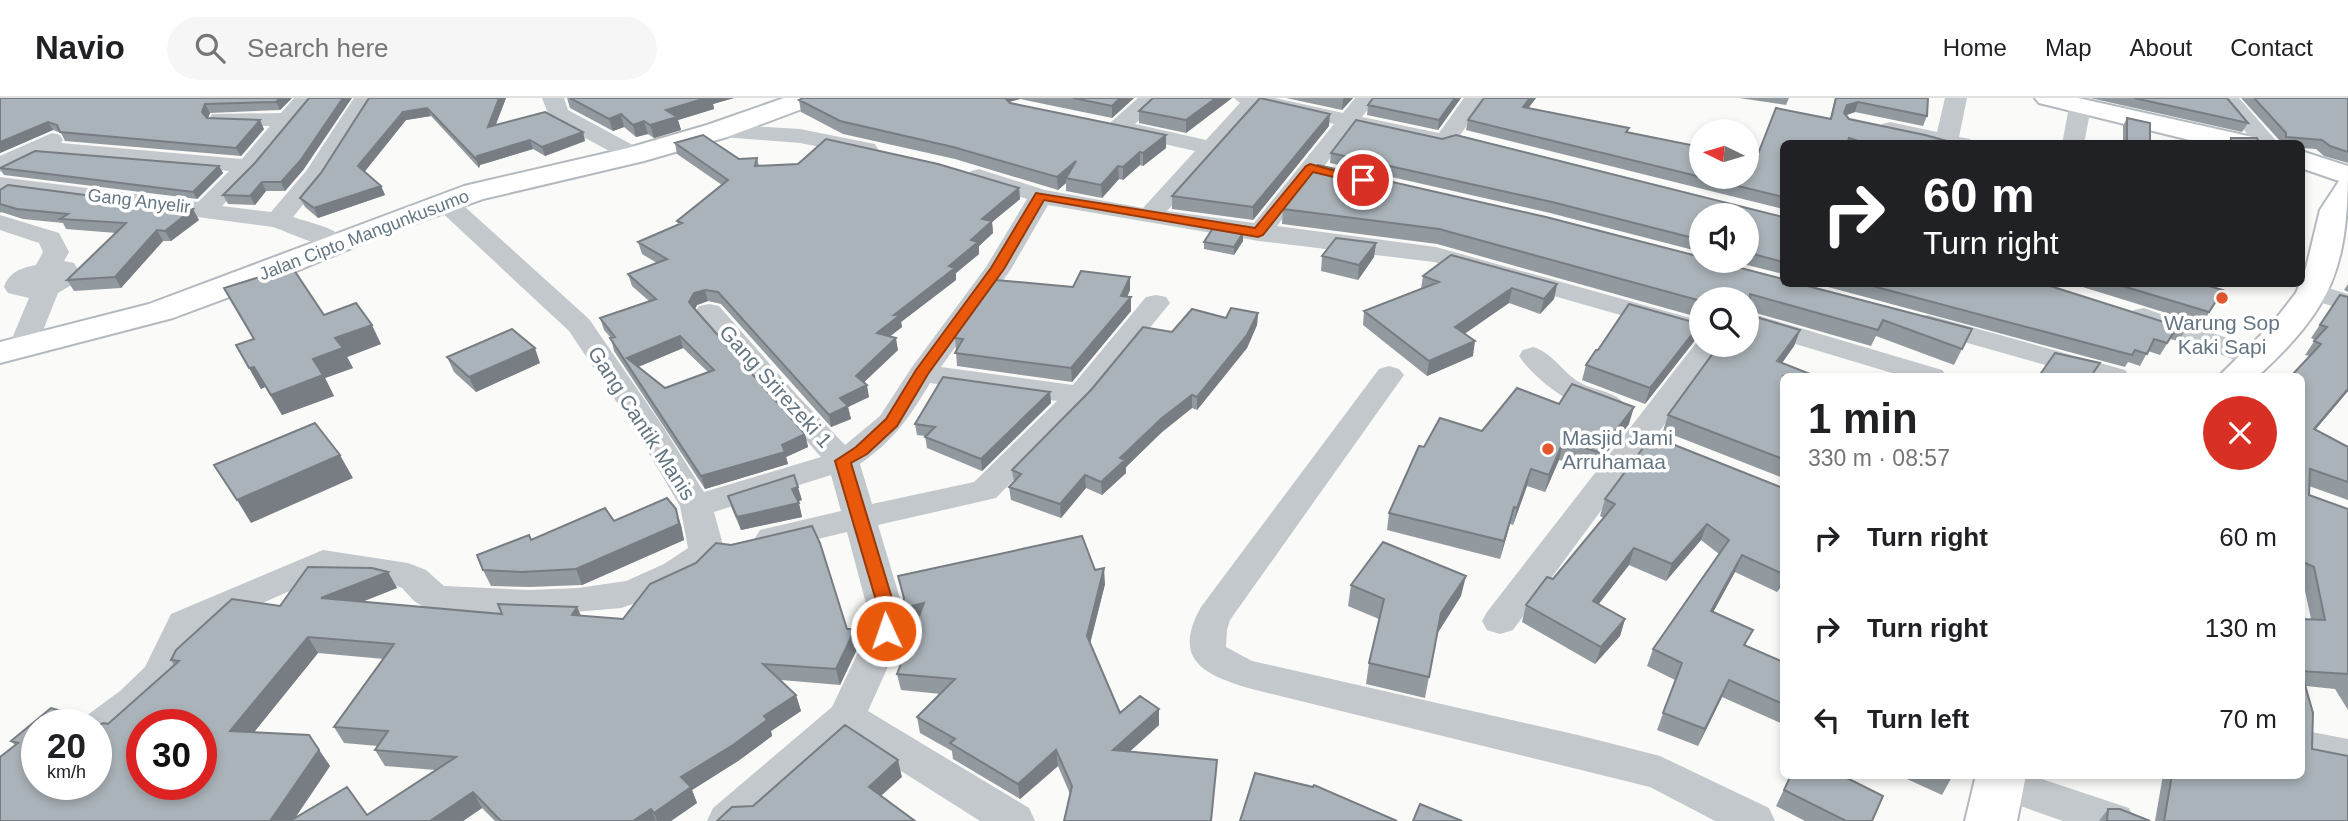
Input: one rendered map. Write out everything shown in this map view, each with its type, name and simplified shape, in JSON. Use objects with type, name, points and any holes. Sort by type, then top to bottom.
[{"type":"street","points":[[205,209],[247,166],[305,98]]},
{"type":"street","points":[[278,220],[315,175],[365,98]]},
{"type":"street","points":[[553,98],[558,114],[634,155]]},
{"type":"street","name":"Jalan Cipto Mangunkusumo","points":[[7,347],[161,311],[445,202],[504,184],[634,155],[717,131],[809,98]]},
{"type":"street","points":[[1119,127],[1151,98]]},
{"type":"street","points":[[1258,233],[1366,98]]},
{"type":"street","points":[[1149,216],[1252,99],[1445,140],[1475,98]]},
{"type":"street","points":[[1955,140],[1956,98]]},
{"type":"street","points":[[2048,98],[2229,140]]},
{"type":"street","points":[[2228,98],[2265,140]]},
{"type":"street","points":[[2074,140],[2080,107]]},
{"type":"street","points":[[220,119],[287,120]]},
{"type":"street","points":[[1094,122],[1211,148]]},
{"type":"street","points":[[1868,124],[1950,140]]},
{"type":"street","points":[[0,165],[73,130]]},
{"type":"street","points":[[717,131],[812,138],[894,154]]},
{"type":"street","points":[[1449,135],[1475,142]]},
{"type":"street","points":[[36,148],[247,166]]},
{"type":"street","points":[[2305,160],[2348,174]]},
{"type":"street","points":[[1310,168],[1337,174]]},
{"type":"street","points":[[956,170],[1041,196],[1149,216],[1258,233],[1436,255],[1689,327]]},
{"type":"street","name":"Gang Anyelir","points":[[0,184],[278,220],[317,233],[335,243]]},
{"type":"street","points":[[2116,307],[2182,329],[2247,368],[2292,321],[2310,284],[2331,218],[2348,188]]},
{"type":"street","points":[[696,506],[843,461],[862,450],[891,422],[922,373],[998,269],[1041,196]]},
{"type":"street","name":"Gang Cantik Manis","points":[[445,202],[579,326],[647,425],[696,506],[729,544]]},
{"type":"street","points":[[0,222],[50,239],[55,252],[7,347]]},
{"type":"street","points":[[2310,284],[2348,303]]},
{"type":"street","points":[[112,717],[156,682],[171,656],[177,629],[184,623],[323,562],[396,572],[414,579],[436,598],[542,601],[622,594],[636,590],[704,554],[729,544],[861,520],[985,490],[1080,395],[1156,303]]},
{"type":"street","name":"Gang Srirezeki 1","points":[[709,312],[786,401],[843,461]]},
{"type":"street","points":[[1905,317],[2104,373]]},
{"type":"street","points":[[1759,324],[1923,373]]},
{"type":"street","points":[[1533,356],[1569,389],[1646,427],[1675,448]]},
{"type":"street","points":[[1500,621],[1701,357]]},
{"type":"street","points":[[922,373],[1080,395]]},
{"type":"street","points":[[1389,375],[1214,616],[1205,643],[1210,654],[1227,667],[1252,675],[1582,752],[1660,773],[1754,821]]},
{"type":"street","points":[[728,821],[846,717],[887,623],[884,597],[843,461]]},
{"type":"street","points":[[846,717],[895,745],[1008,819]]},
{"type":"street","points":[[2305,747],[2348,755]]},
{"type":"street","points":[[1997,793],[2114,821]]},
{"type":"building","points":[[0,98],[280,98],[276,102],[205,104],[202,112],[207,118],[260,120],[236,148],[60,132],[57,125],[48,122],[0,142]]},
{"type":"building","points":[[309,98],[343,98],[300,161],[281,182],[262,182],[250,196],[223,195],[254,164]]},
{"type":"building","points":[[369,98],[499,98],[488,127],[545,112],[583,132],[542,147],[530,140],[477,156],[476,159],[427,108],[403,112],[358,166],[381,186],[314,208],[300,198],[321,173]]},
{"type":"building","points":[[570,98],[706,98],[666,110],[677,117],[650,125],[644,121],[633,125],[621,114],[609,119]]},
{"type":"building","points":[[1005,98],[1010,103],[1166,135],[1123,167],[1118,166],[1101,185],[1066,178],[1076,161],[1057,177],[953,147],[840,121],[799,100]]},
{"type":"building","points":[[1073,98],[1120,98],[1112,106]]},
{"type":"building","points":[[1153,98],[1216,98],[1186,120],[1139,111]]},
{"type":"building","points":[[1260,98],[1330,114],[1253,207],[1172,196]]},
{"type":"building","points":[[1373,98],[1455,98],[1439,120],[1368,105]]},
{"type":"building","points":[[1484,98],[1530,98],[1523,107],[1629,128],[1626,132],[1689,145],[1689,174],[1468,120]]},
{"type":"building","points":[[1836,98],[1928,98],[1927,116],[1858,102],[1847,105],[1844,113],[1849,119],[1943,140],[1849,138],[1780,140],[1780,196],[1750,189],[1759,189],[1759,151],[1776,108],[1831,119]]},
{"type":"building","points":[[2134,98],[2227,98],[2248,123]]},
{"type":"building","points":[[2254,98],[2348,98],[2348,152],[2322,140],[2286,137],[2286,133]]},
{"type":"building","points":[[2127,118],[2150,123],[2150,140],[2127,140]]},
{"type":"building","points":[[1356,120],[1442,139],[1456,135],[1727,203],[1689,203],[1689,237],[1552,202],[1331,153]]},
{"type":"building","points":[[703,135],[739,159],[757,158],[755,166],[798,164],[826,139],[938,164],[1019,188],[982,219],[992,221],[971,240],[978,242],[949,266],[955,268],[894,315],[900,315],[877,333],[896,338],[856,376],[867,385],[840,398],[848,406],[829,415],[718,292],[705,290],[694,293],[689,302],[805,434],[782,445],[785,452],[701,476],[610,338],[615,337],[600,318],[656,299],[628,274],[667,259],[638,242],[682,223],[677,221],[728,180],[675,143]],"holes":[[[680,336],[714,370],[665,388],[627,358]]]},
{"type":"building","points":[[2257,138],[2258,140],[2231,140]]},
{"type":"building","points":[[35,151],[219,166],[193,192],[0,168]]},
{"type":"building","points":[[1318,165],[1546,217],[1689,254],[1689,273],[1759,273],[1780,278],[1780,287],[1811,287],[1972,329],[1962,349],[1883,320],[1878,330],[1759,297],[1759,287],[1689,287],[1689,298],[1439,229],[1283,209]]},
{"type":"building","points":[[8,185],[193,209],[165,231],[157,230],[115,277],[67,280],[126,223],[60,219],[68,214],[17,209],[0,204],[0,190]]},
{"type":"building","points":[[1759,211],[1780,216],[1780,261],[1759,256]]},
{"type":"building","points":[[1213,228],[1243,233],[1234,247],[1204,242]]},
{"type":"building","points":[[1336,238],[1376,243],[1359,265],[1322,256]]},
{"type":"building","points":[[1451,255],[1557,284],[1544,299],[1512,288],[1455,327],[1475,341],[1429,361],[1364,311],[1439,282],[1423,276]]},
{"type":"building","points":[[292,267],[324,315],[356,303],[372,325],[335,338],[343,348],[313,359],[323,375],[271,395],[254,367],[249,368],[236,345],[254,339],[224,288]]},
{"type":"building","points":[[1081,271],[1130,277],[1121,296],[1131,297],[1071,368],[955,353],[963,339],[955,338],[956,334],[996,280],[1073,287]]},
{"type":"building","points":[[1876,287],[2053,287],[2186,329],[2177,327],[2167,343],[2154,339],[2147,354],[2135,350],[2132,355]]},
{"type":"building","points":[[2126,287],[2212,287],[2223,290],[2209,312]]},
{"type":"building","points":[[2340,295],[2348,297],[2348,389],[2314,429],[2348,447],[2348,482],[2310,469],[2309,495],[2348,509],[2348,674],[2305,671],[2305,619],[2325,620],[2314,567],[2305,563],[2305,373],[2294,373],[2321,344],[2314,341],[2327,327],[2320,325]]},
{"type":"building","points":[[1629,304],[1689,321],[1689,338],[1650,388],[1586,365]]},
{"type":"building","points":[[1231,308],[1258,313],[1247,335],[1197,397],[1192,395],[1162,418],[1120,458],[1125,460],[1101,482],[1085,475],[1060,504],[1009,487],[1021,474],[1012,470],[1091,390],[1143,327],[1172,332],[1192,309],[1226,318]]},
{"type":"building","points":[[1759,318],[1800,330],[1777,361],[1807,373],[1780,373],[1780,458],[1668,415],[1710,357],[1759,357]]},
{"type":"building","points":[[512,329],[535,348],[469,377],[447,357]]},
{"type":"building","points":[[2055,353],[2100,363],[2093,373],[2041,373]]},
{"type":"building","points":[[943,377],[1050,392],[981,459],[925,437],[935,427],[915,424]]},
{"type":"building","points":[[1572,384],[1634,407],[1599,452],[1563,442],[1549,475],[1531,469],[1517,508],[1514,507],[1504,541],[1389,513],[1419,446],[1424,447],[1440,418],[1482,431],[1517,388],[1559,404]]},
{"type":"building","points":[[315,423],[340,455],[237,500],[214,465]]},
{"type":"building","points":[[1652,436],[1780,487],[1780,573],[1742,555],[1711,611],[1753,630],[1744,645],[1780,661],[1780,703],[1729,680],[1705,729],[1663,713],[1682,663],[1653,649],[1729,540],[1707,524],[1672,564],[1634,548],[1593,601],[1625,619],[1601,647],[1526,605],[1547,577],[1553,579],[1615,504],[1605,499]]},
{"type":"building","points":[[794,475],[798,487],[792,489],[799,503],[737,517],[728,496]]},
{"type":"building","points":[[667,498],[676,509],[679,524],[576,569],[522,572],[483,570],[477,555],[529,535],[531,540],[605,508],[614,521]]},
{"type":"building","points":[[812,526],[820,543],[847,629],[855,629],[836,669],[763,664],[796,695],[764,716],[767,720],[733,745],[681,777],[691,787],[654,813],[651,809],[633,821],[501,821],[473,792],[430,821],[290,821],[347,787],[367,815],[456,757],[375,750],[388,731],[334,727],[394,644],[308,637],[230,731],[309,735],[319,750],[270,821],[0,821],[0,757],[18,743],[11,741],[21,733],[21,800],[112,800],[112,720],[179,661],[171,660],[176,650],[232,599],[280,606],[308,567],[372,568],[388,572],[321,598],[502,614],[498,604],[577,607],[572,615],[623,619],[650,584],[696,563],[716,543],[731,545]]},
{"type":"building","points":[[1082,536],[1095,570],[1104,568],[1087,636],[1120,713],[1140,696],[1159,709],[1113,750],[1217,760],[1211,821],[1064,821],[1072,786],[1056,750],[1018,784],[950,743],[955,739],[917,717],[955,679],[897,674],[924,603],[903,608],[904,598],[898,576]]},
{"type":"building","points":[[1383,542],[1466,576],[1441,613],[1429,677],[1369,663],[1384,599],[1351,585]]},
{"type":"building","points":[[2305,685],[2313,713],[2312,749],[2348,756],[2348,821],[2164,821],[2171,779],[2305,779]]},
{"type":"building","points":[[845,725],[898,760],[869,787],[915,821],[717,821],[732,807],[753,806]]},
{"type":"building","points":[[1255,773],[1313,787],[1314,785],[1397,821],[1240,821]]},
{"type":"building","points":[[1789,779],[1849,779],[1883,796],[1872,821],[1846,821],[1784,790]]},
{"type":"building","points":[[1420,804],[1462,821],[1413,821]]},
{"type":"building","points":[[2108,809],[2120,809],[2150,821],[2107,821]]},
{"type":"place","name":"Warung Sop Kaki Sapi","points":[[2222,298]]},
{"type":"place","name":"Masjid Jami Arruhamaa","points":[[1548,449]]},
{"type":"route","points":[[886,631],[884,597],[843,461],[862,450],[891,422],[922,373],[998,269],[1041,196],[1258,233],[1310,168],[1363,180]]}]
